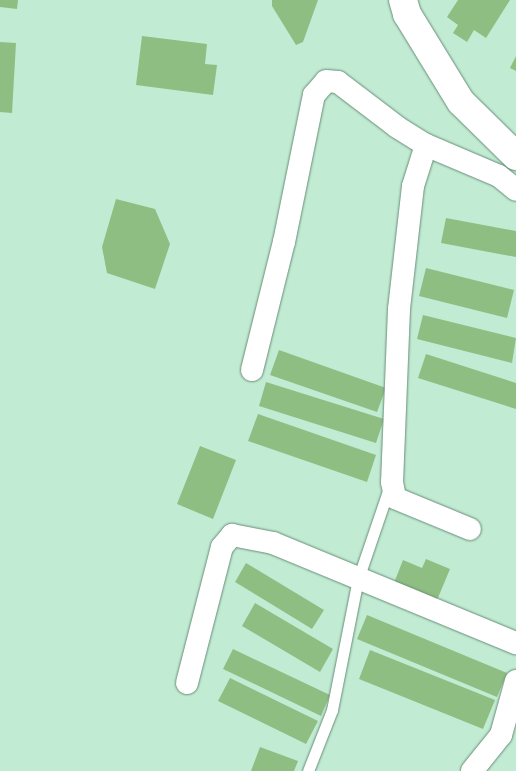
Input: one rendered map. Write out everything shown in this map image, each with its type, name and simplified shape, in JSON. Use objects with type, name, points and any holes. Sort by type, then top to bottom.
[{"type":"main road","points":[[403,0],[407,14],[461,102],[516,156]]},
{"type":"street","points":[[252,370],[284,242],[314,95],[326,81],[338,82],[397,127],[426,144],[500,176],[516,190]]},
{"type":"street","points":[[426,144],[412,186],[399,309],[392,482],[395,498],[470,529]]},
{"type":"street","points":[[187,683],[222,548],[232,536],[273,543],[358,580],[516,643]]},
{"type":"street","points":[[472,771],[501,734],[516,681]]},
{"type":"lane","points":[[308,771],[332,710],[358,580],[392,482]]},
{"type":"building","points":[[0,0],[18,0],[17,9],[0,7]]},
{"type":"building","points":[[272,0],[318,0],[303,42],[296,45],[272,6]]},
{"type":"building","points":[[458,0],[510,0],[486,38],[474,30],[467,42],[453,33],[458,25],[447,17]]},
{"type":"building","points":[[142,36],[207,44],[205,64],[217,65],[213,95],[136,85]]},
{"type":"building","points":[[0,42],[16,43],[12,113],[0,112]]},
{"type":"building","points":[[516,56],[516,71],[510,68]]},
{"type":"building","points":[[116,199],[155,209],[170,244],[155,289],[107,273],[102,247]]},
{"type":"building","points":[[446,218],[516,231],[516,257],[441,243]]},
{"type":"building","points":[[426,268],[514,290],[507,318],[419,296]]},
{"type":"building","points":[[423,315],[516,338],[512,363],[417,339]]},
{"type":"building","points":[[279,350],[386,388],[377,412],[270,375]]},
{"type":"building","points":[[426,354],[516,383],[516,409],[418,378]]},
{"type":"building","points":[[266,382],[384,419],[376,443],[259,406]]},
{"type":"building","points":[[258,414],[376,455],[367,482],[248,441]]},
{"type":"building","points":[[200,446],[236,460],[213,519],[177,504]]},
{"type":"building","points":[[426,559],[450,569],[435,605],[392,588],[403,560],[422,568]]},
{"type":"building","points":[[246,563],[324,610],[312,629],[235,582]]},
{"type":"building","points":[[255,603],[333,649],[320,672],[242,626]]},
{"type":"building","points":[[367,615],[507,673],[497,697],[357,639]]},
{"type":"building","points":[[233,649],[330,695],[321,716],[223,669]]},
{"type":"building","points":[[370,650],[495,700],[483,729],[359,679]]},
{"type":"building","points":[[230,678],[318,721],[306,744],[218,701]]},
{"type":"building","points":[[260,747],[298,761],[294,771],[251,771]]}]
